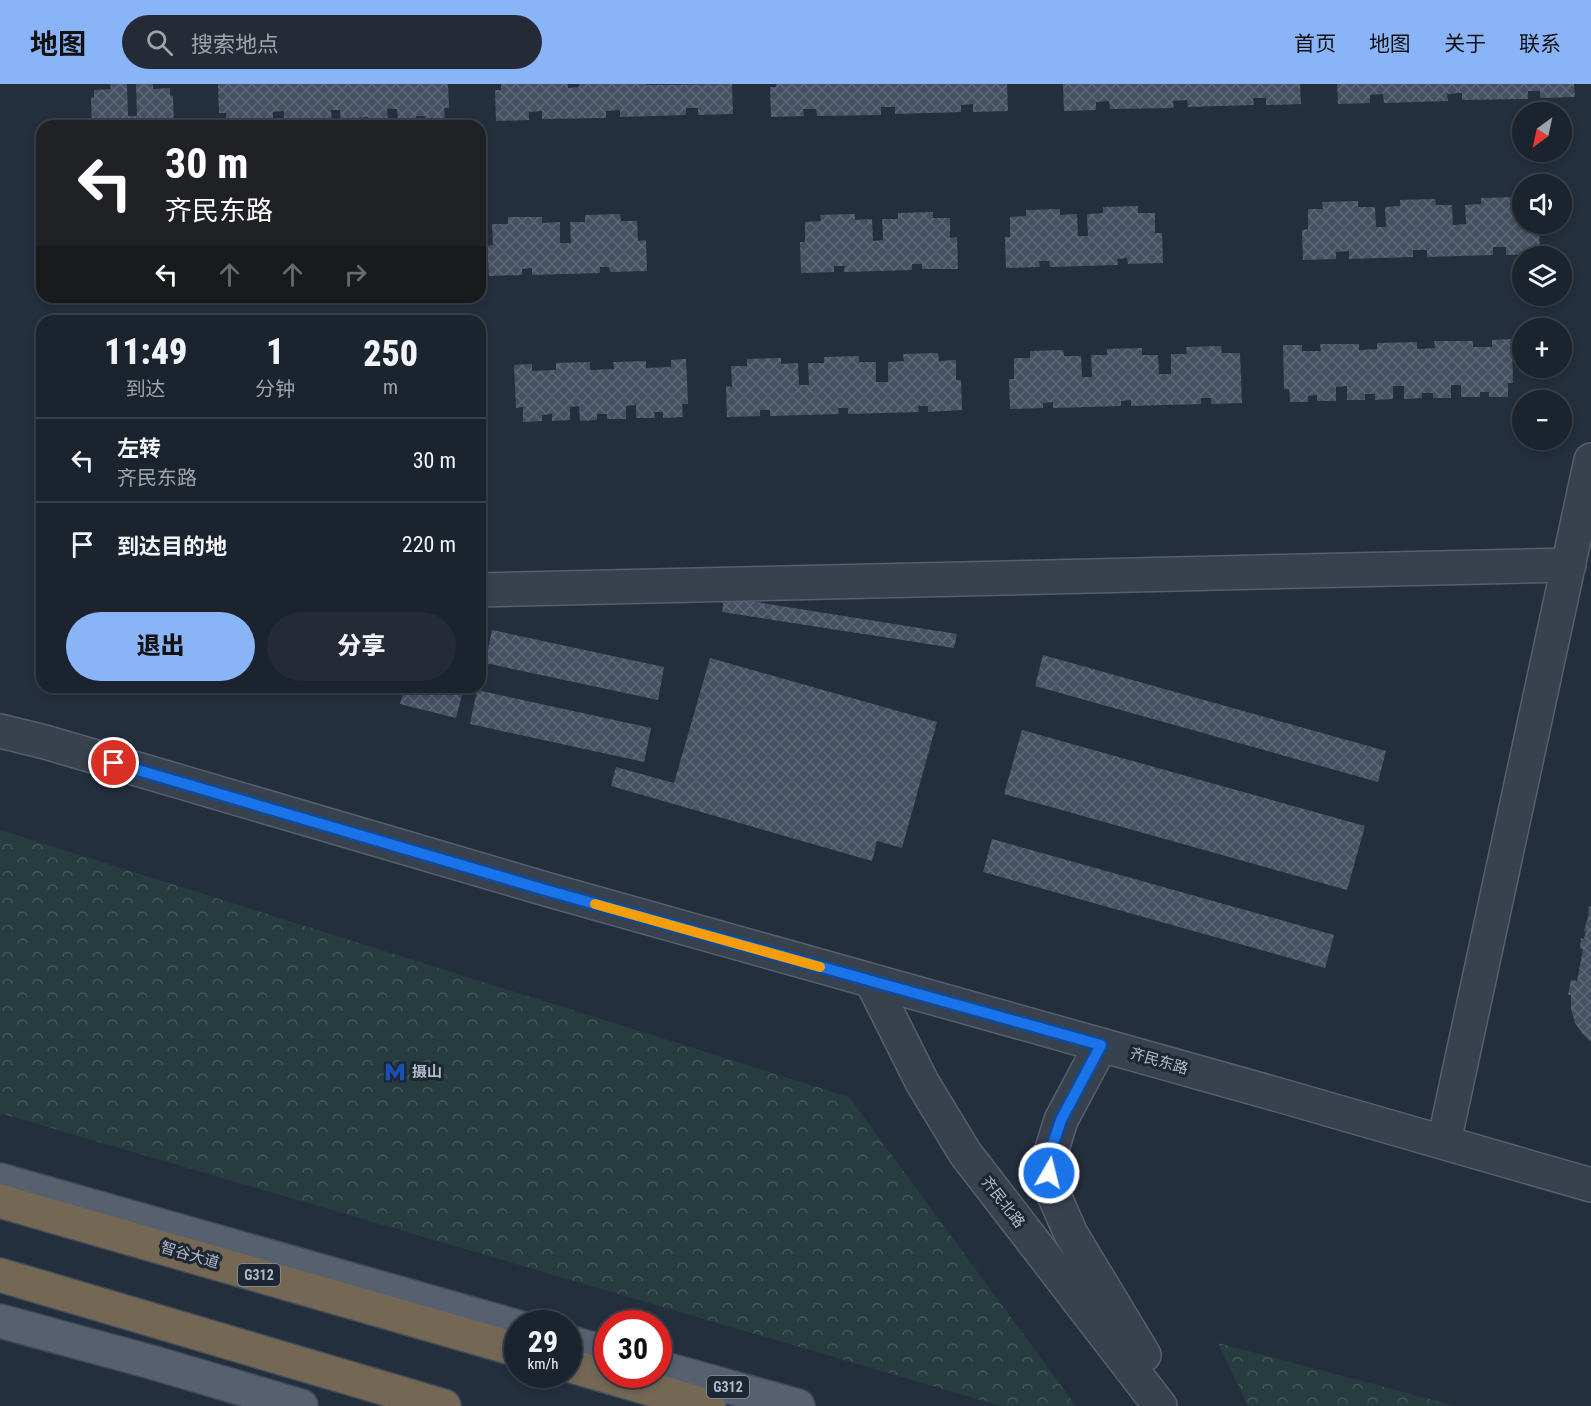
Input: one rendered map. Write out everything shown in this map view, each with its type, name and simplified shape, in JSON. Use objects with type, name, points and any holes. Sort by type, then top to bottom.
[{"type":"highway","name":"智谷大道","points":[[0,1199],[504,1346]]},
{"type":"highway","points":[[0,1275],[444,1406]]},
{"type":"highway","points":[[0,1280],[77,1297]]},
{"type":"highway","name":"G312","points":[[582,1369],[709,1406]]},
{"type":"main road","name":"智谷大道","points":[[0,1180],[504,1323]]},
{"type":"main road","points":[[0,1321],[301,1406]]},
{"type":"main road","name":"G312","points":[[672,1371],[798,1406]]},
{"type":"street","points":[[1444,1142],[1591,460]]},
{"type":"street","points":[[486,590],[1569,565]]},
{"type":"street","name":"齐民东路","points":[[0,730],[549,891],[1591,1185]]},
{"type":"street","name":"齐民北路","points":[[873,982],[922,1082],[965,1154],[1160,1406]]},
{"type":"street","points":[[1101,1045],[1061,1120],[1048,1159],[1050,1186],[1071,1234],[1174,1406]]},
{"type":"green space","points":[[0,830],[849,1097],[1076,1406],[1001,1406],[0,1113]]},
{"type":"green space","points":[[1218,1343],[1456,1406],[1248,1406]]},
{"type":"building","points":[[110,84],[127,84],[128,116],[137,116],[136,84],[153,84],[153,89],[170,88],[170,95],[173,96],[174,120],[92,120],[91,97],[94,98],[94,90],[111,89]]},
{"type":"building","points":[[218,84],[448,84],[449,108],[444,108],[445,120],[425,120],[425,116],[416,116],[416,120],[398,120],[397,109],[387,109],[388,120],[368,120],[368,117],[358,118],[358,120],[341,120],[340,110],[331,110],[332,120],[313,120],[313,118],[284,120],[284,111],[273,112],[273,120],[226,120],[226,113],[219,113]]},
{"type":"building","points":[[501,84],[568,84],[568,88],[579,87],[579,84],[732,84],[733,114],[698,115],[698,108],[686,108],[686,115],[620,117],[620,110],[606,111],[606,118],[542,119],[542,111],[529,112],[529,120],[496,121],[495,90],[501,90]]},
{"type":"building","points":[[776,84],[1007,84],[1008,111],[973,112],[973,104],[961,105],[961,112],[895,114],[895,107],[881,107],[881,115],[817,116],[816,109],[803,109],[804,116],[771,117],[770,87],[776,87]]},
{"type":"building","points":[[1063,84],[1300,84],[1301,104],[1266,105],[1266,98],[1253,98],[1254,105],[1188,107],[1187,100],[1173,101],[1174,108],[1110,109],[1109,101],[1096,102],[1096,110],[1064,111]]},
{"type":"building","points":[[1337,84],[1574,84],[1575,97],[1540,98],[1540,91],[1528,91],[1528,99],[1462,100],[1462,93],[1447,94],[1448,101],[1384,103],[1383,94],[1370,95],[1370,103],[1338,104]]},
{"type":"building","points":[[1512,197],[1512,234],[1539,234],[1540,246],[1512,246],[1512,255],[1506,255],[1506,247],[1493,247],[1493,255],[1427,257],[1427,250],[1413,250],[1413,257],[1349,259],[1349,251],[1336,252],[1336,259],[1303,260],[1302,230],[1308,229],[1308,209],[1323,209],[1322,202],[1358,201],[1358,207],[1375,207],[1376,227],[1386,227],[1385,207],[1400,206],[1400,200],[1435,199],[1436,205],[1452,205],[1453,225],[1466,224],[1465,205],[1481,204],[1481,198]]},
{"type":"building","points":[[1138,206],[1138,213],[1155,213],[1155,233],[1162,233],[1163,263],[1128,264],[1127,258],[1117,259],[1118,265],[1050,267],[1049,261],[1039,261],[1040,267],[1006,268],[1005,237],[1010,237],[1010,217],[1026,216],[1026,210],[1060,209],[1060,215],[1077,214],[1078,236],[1088,236],[1087,214],[1103,213],[1103,207]]},
{"type":"building","points":[[933,212],[933,218],[950,218],[950,238],[957,237],[958,269],[922,269],[922,264],[912,264],[912,270],[844,272],[845,266],[834,266],[834,272],[801,273],[800,242],[805,242],[805,222],[821,221],[820,215],[855,214],[855,220],[872,219],[873,241],[883,240],[882,219],[898,219],[898,213]]},
{"type":"building","points":[[620,214],[621,221],[637,221],[638,241],[646,240],[647,271],[610,272],[609,267],[600,267],[600,273],[532,275],[532,268],[522,269],[522,275],[489,276],[487,246],[493,245],[492,224],[508,224],[508,217],[542,217],[542,223],[560,222],[560,243],[571,243],[570,222],[585,222],[585,215]]},
{"type":"building","points":[[1512,339],[1513,383],[1508,383],[1508,397],[1489,397],[1489,392],[1480,392],[1480,397],[1461,397],[1461,385],[1451,385],[1451,398],[1433,398],[1433,393],[1422,393],[1422,398],[1404,399],[1404,386],[1393,386],[1393,399],[1375,400],[1375,394],[1365,394],[1365,400],[1347,400],[1347,386],[1336,387],[1336,401],[1317,401],[1317,395],[1308,396],[1308,402],[1290,402],[1289,389],[1284,389],[1283,345],[1302,345],[1302,351],[1321,351],[1320,344],[1359,344],[1359,350],[1377,349],[1377,343],[1417,342],[1417,349],[1435,348],[1434,341],[1473,341],[1473,347],[1492,347],[1492,340]]},
{"type":"building","points":[[1221,346],[1222,353],[1240,353],[1242,403],[1211,404],[1211,398],[1201,398],[1201,404],[1131,406],[1131,400],[1121,401],[1121,406],[1053,408],[1053,402],[1043,403],[1043,408],[1010,409],[1009,379],[1014,379],[1014,358],[1030,358],[1030,351],[1063,350],[1064,356],[1081,356],[1082,377],[1092,377],[1091,355],[1107,355],[1107,349],[1142,348],[1142,355],[1158,355],[1159,374],[1171,374],[1171,354],[1187,354],[1186,347]]},
{"type":"building","points":[[938,353],[939,361],[956,360],[956,380],[961,380],[962,410],[928,412],[928,406],[918,406],[919,412],[848,414],[848,408],[838,408],[839,414],[770,416],[770,410],[760,410],[760,416],[727,417],[726,386],[732,387],[731,366],[747,366],[747,359],[781,358],[781,364],[798,363],[799,385],[809,385],[808,363],[824,363],[824,357],[859,356],[859,362],[876,362],[876,382],[888,382],[888,362],[904,361],[903,354]]},
{"type":"building","points":[[686,359],[688,404],[682,404],[683,417],[663,418],[663,412],[654,412],[655,418],[636,418],[636,405],[626,406],[626,419],[607,419],[607,414],[597,414],[597,420],[580,421],[579,406],[570,407],[570,420],[552,421],[552,414],[542,415],[542,421],[523,422],[523,407],[516,408],[514,365],[532,364],[532,371],[556,370],[556,363],[590,362],[590,370],[614,369],[613,362],[646,361],[646,368],[671,367],[671,360]]},
{"type":"building","points":[[724,597],[957,634],[954,648],[722,612]]},
{"type":"building","points":[[492,630],[664,667],[658,700],[486,663]]},
{"type":"building","points":[[1043,655],[1386,751],[1378,782],[1035,686]]},
{"type":"building","points":[[710,658],[937,722],[902,848],[877,841],[872,861],[611,786],[616,767],[674,783]]},
{"type":"building","points":[[486,692],[651,728],[644,762],[470,724],[476,693]]},
{"type":"building","points":[[403,693],[462,693],[456,718],[400,704]]},
{"type":"building","points":[[1022,730],[1365,826],[1347,890],[1004,794]]},
{"type":"building","points":[[992,839],[1334,935],[1325,968],[983,872]]},
{"type":"building","points":[[1589,906],[1591,907],[1591,1042],[1575,1023],[1571,1009],[1571,995],[1568,995],[1571,980],[1577,981],[1583,949],[1580,948],[1581,938],[1584,939]]},
{"type":"slow traffic","points":[[595,904],[820,967]]},
{"type":"place","name":"摄山","points":[[395,1072]]},
{"type":"route","points":[[114,763],[549,891],[1101,1045],[1061,1120],[1048,1159],[1049,1173]]}]
